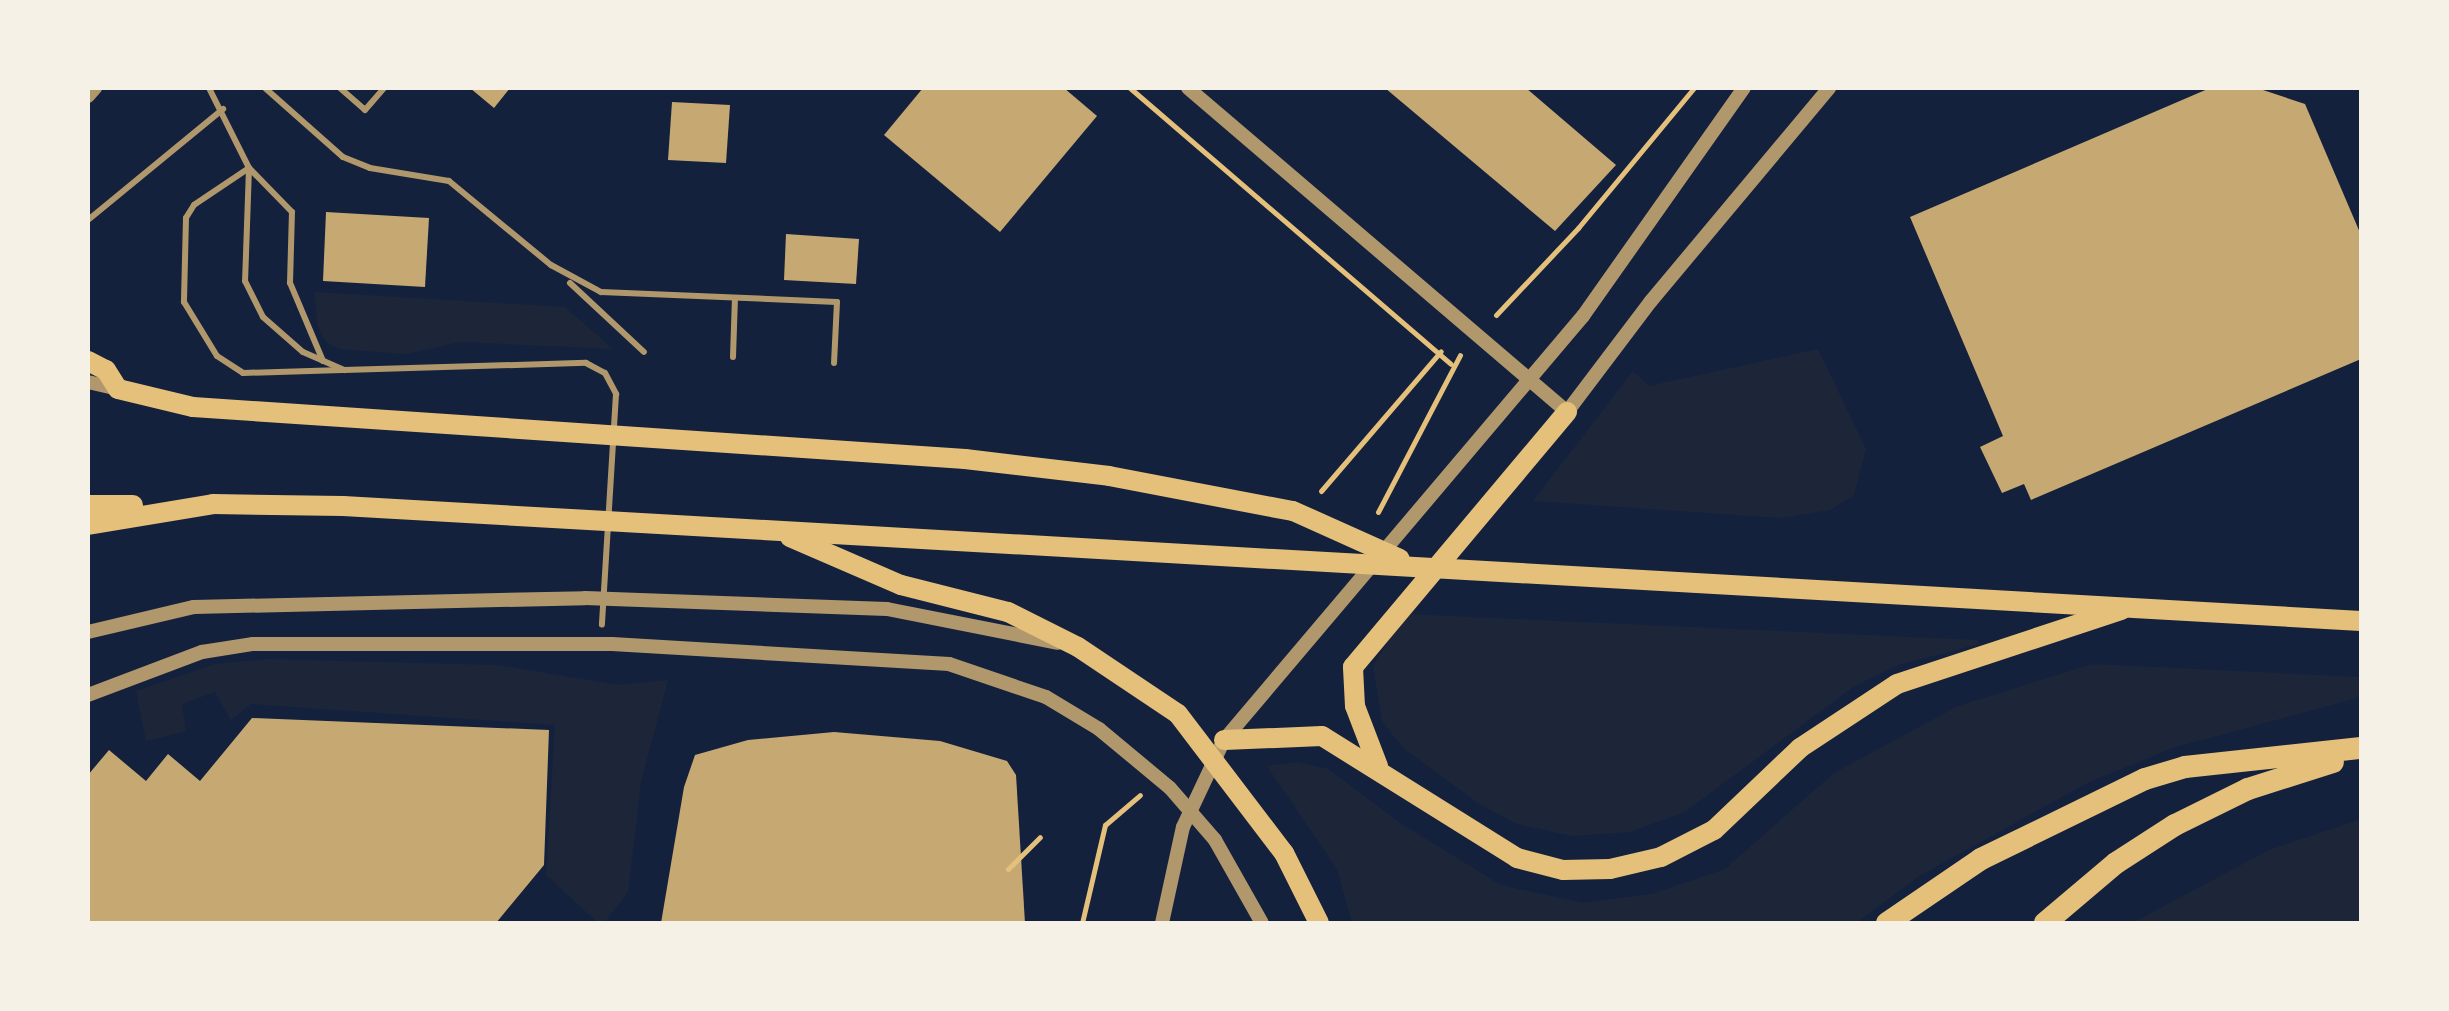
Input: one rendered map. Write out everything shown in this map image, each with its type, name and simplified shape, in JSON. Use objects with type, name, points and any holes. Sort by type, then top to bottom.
[{"type":"highway","points":[[1887,923],[1981,859],[2145,779],[2185,767],[2361,751]]},
{"type":"highway","points":[[2045,923],[2105,871],[2175,825],[2248,789],[2361,751]]},
{"type":"main road","points":[[88,361],[106,370],[118,389],[193,407],[965,459],[1109,476],[1293,511],[1411,564]]},
{"type":"main road","points":[[1378,766],[1355,706],[1353,667],[1567,412]]},
{"type":"main road","points":[[88,525],[213,504]]},
{"type":"main road","points":[[88,505],[213,504],[1411,564],[2361,621]]},
{"type":"main road","points":[[779,532],[901,585],[1008,612],[1078,647],[1178,714],[1284,853],[1315,917]]},
{"type":"main road","points":[[1224,740],[1322,736],[1378,766],[1481,839],[1517,858],[1563,870],[1610,869],[1661,857],[1714,830],[1800,748],[1897,684],[2129,608]]},
{"type":"street","points":[[88,96],[95,88]]},
{"type":"street","points":[[1188,88],[1567,412],[1651,301],[1829,88]]},
{"type":"street","points":[[1162,923],[1183,827],[1224,740],[1619,269],[1744,88]]},
{"type":"street","points":[[88,382],[118,389]]},
{"type":"street","points":[[88,392],[118,389]]},
{"type":"street","points":[[88,632],[194,607],[364,607],[585,598],[887,609],[1078,647]]},
{"type":"street","points":[[88,695],[219,648],[364,642],[765,650],[949,664],[994,675],[1046,697],[1099,729],[1170,788],[1215,840],[1262,923]]},
{"type":"lane","points":[[209,88],[223,109],[249,168],[292,212],[290,283],[323,361]]},
{"type":"lane","points":[[265,88],[343,157],[370,168],[449,181],[551,265],[644,352]]},
{"type":"lane","points":[[340,88],[365,110],[384,88]]},
{"type":"lane","points":[[88,220],[223,109]]},
{"type":"lane","points":[[249,168],[245,281],[263,317],[303,352],[344,370]]},
{"type":"lane","points":[[249,168],[194,205],[186,218],[184,302],[217,356],[243,373],[586,363],[605,373],[616,394],[602,625]]},
{"type":"lane","points":[[551,265],[601,292],[837,302],[834,363]]},
{"type":"lane","points":[[733,357],[735,298]]},
{"type":"path","points":[[1130,88],[1441,351],[1451,364]]},
{"type":"path","points":[[1370,522],[1451,364],[1578,228],[1694,88]]},
{"type":"path","points":[[1317,495],[1441,351]]},
{"type":"path","points":[[1082,923],[1105,825],[1148,786]]},
{"type":"path","points":[[1008,869],[1040,837]]},
{"type":"shaded area","points":[[314,292],[565,307],[613,349],[460,342],[406,354],[339,349],[326,342],[318,327]]},
{"type":"shaded area","points":[[1818,349],[1866,449],[1854,495],[1830,510],[1781,518],[1533,501],[1633,371],[1649,386]]},
{"type":"shaded area","points":[[1405,614],[1978,640],[1979,644],[1898,665],[1853,687],[1685,812],[1630,832],[1572,836],[1517,824],[1481,805],[1403,748],[1382,721],[1373,666]]},
{"type":"shaded area","points":[[266,659],[497,665],[619,685],[668,680],[641,782],[628,892],[604,923],[598,923],[546,875],[555,725],[251,704],[231,720],[215,692],[182,704],[186,731],[146,741],[136,691],[215,664]]},
{"type":"shaded area","points":[[2092,664],[2361,677],[2361,697],[2176,747],[2089,782],[1921,875],[1856,923],[1352,923],[1337,869],[1267,766],[1298,762],[1328,769],[1400,823],[1501,885],[1582,903],[1652,894],[1725,869],[1834,773],[1958,706]]},
{"type":"shaded area","points":[[2361,819],[2361,923],[2132,923],[2269,850]]},
{"type":"building","points":[[470,88],[510,88],[494,108]]},
{"type":"building","points":[[923,88],[1064,88],[1097,116],[1000,232],[884,135]]},
{"type":"building","points":[[1385,88],[1526,88],[1616,165],[1555,231]]},
{"type":"building","points":[[2210,88],[2257,88],[2305,104],[2361,235],[2361,359],[2031,500],[2024,484],[2002,493],[1980,447],[2003,436],[1910,217]]},
{"type":"building","points":[[672,102],[730,105],[726,163],[668,160]]},
{"type":"building","points":[[326,212],[429,218],[425,287],[323,281]]},
{"type":"building","points":[[786,234],[859,239],[856,284],[784,280]]},
{"type":"building","points":[[252,718],[549,730],[544,865],[496,923],[88,923],[88,775],[109,750],[146,781],[168,754],[200,781]]},
{"type":"building","points":[[834,732],[940,741],[1007,761],[1016,775],[1025,923],[661,923],[684,787],[695,755],[748,740]]}]
